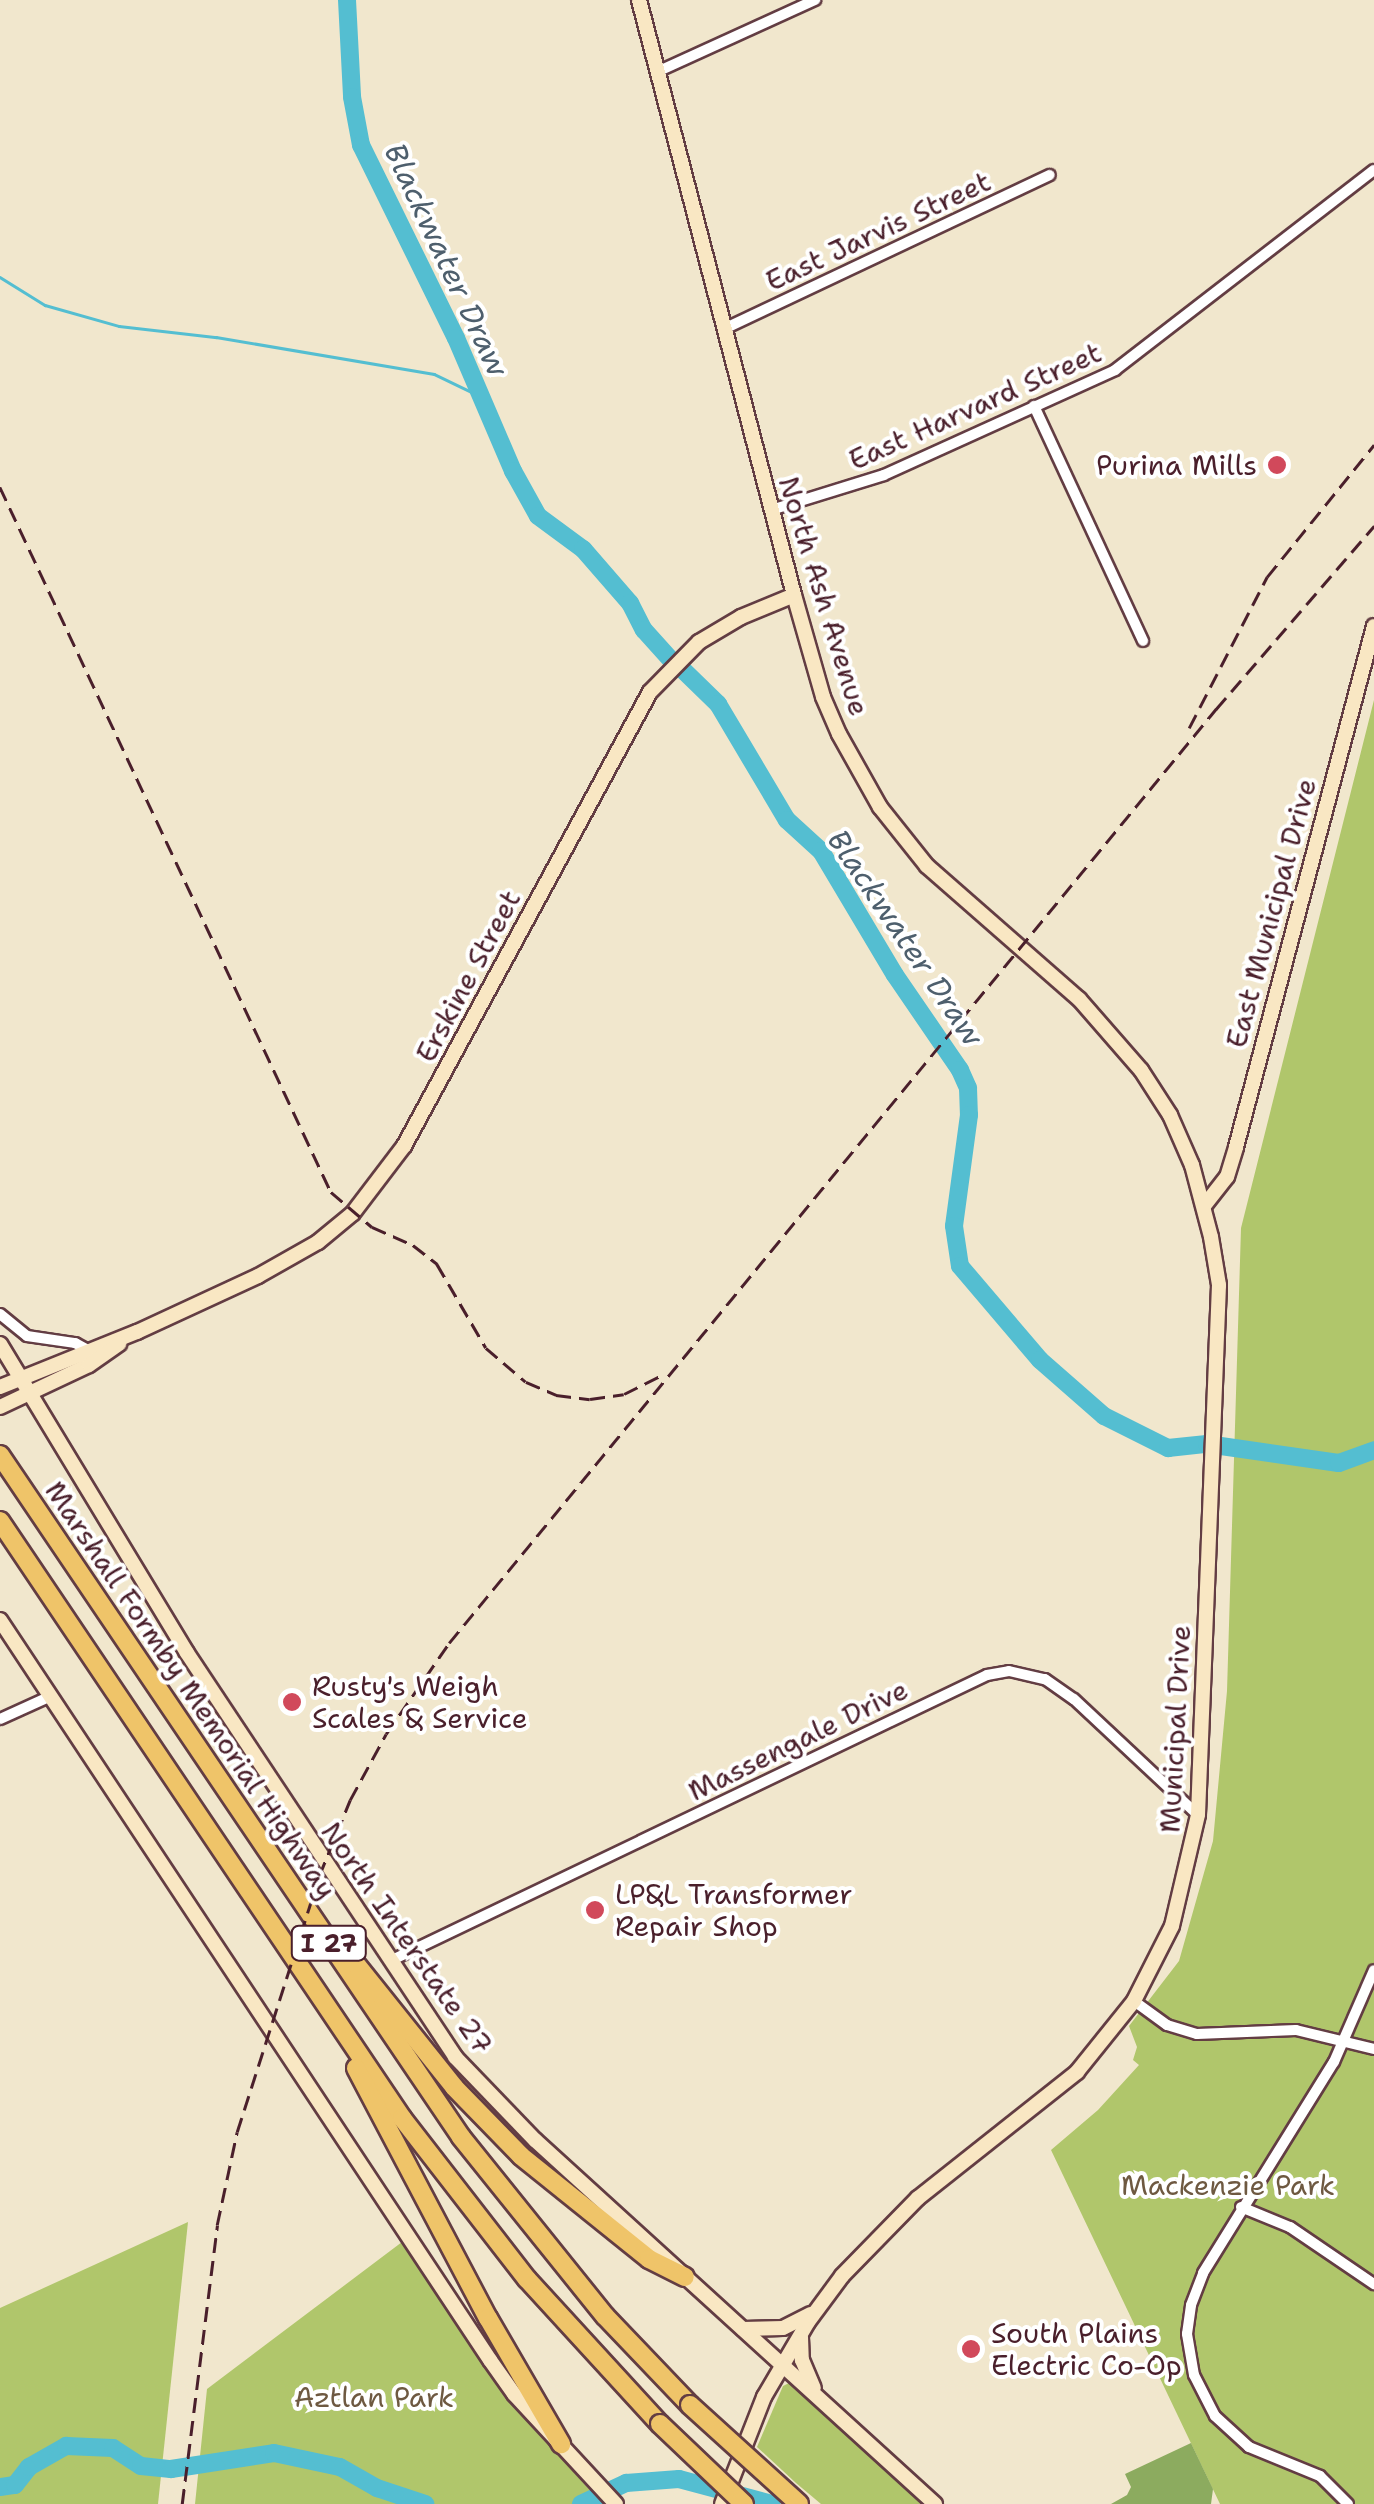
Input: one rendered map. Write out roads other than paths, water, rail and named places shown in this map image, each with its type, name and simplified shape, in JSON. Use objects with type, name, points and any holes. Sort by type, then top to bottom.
[{"type":"highway","name":"Marshall Formby Memorial Highway","points":[[0,1455],[461,2136],[605,2316],[690,2405],[799,2504]]},
{"type":"highway","name":"I 27","points":[[0,1520],[402,2118],[480,2221],[570,2328],[660,2424],[744,2504]]},
{"type":"highway","points":[[256,1837],[441,2072],[496,2131],[649,2259],[686,2277]]},
{"type":"highway","points":[[336,2022],[373,2102],[488,2318],[568,2451]]},
{"type":"street","name":"North Ash Avenue","points":[[638,0],[726,328],[770,510],[823,697],[858,773],[880,807],[948,887],[1079,999],[1117,1038],[1170,1115],[1204,1206]]},
{"type":"street","points":[[658,72],[815,0]]},
{"type":"street","name":"East Harvard Street","points":[[770,510],[884,475],[1116,370],[1374,170]]},
{"type":"street","name":"East Jarvis Street","points":[[726,328],[1050,175]]},
{"type":"street","points":[[1034,406],[1142,640]]},
{"type":"street","name":"Erskine Street","points":[[0,1386],[136,1332],[288,1261],[336,1229],[370,1195],[404,1146],[650,692],[699,642],[741,617],[794,595]]},
{"type":"street","name":"East Municipal Drive","points":[[1204,1206],[1226,1177],[1236,1147],[1374,626]]},
{"type":"street","name":"Municipal Drive","points":[[722,2504],[748,2430],[783,2362],[816,2310],[876,2237],[918,2198],[1077,2072],[1134,2002],[1172,1926],[1198,1816],[1215,1442],[1218,1286],[1204,1206]]},
{"type":"street","points":[[0,1314],[27,1336],[75,1343],[88,1350]]},
{"type":"street","name":"Erskine Street","points":[[0,1407],[88,1365],[136,1332]]},
{"type":"street","name":"North Interstate 27","points":[[0,1344],[187,1653],[455,2057],[488,2094],[934,2504]]},
{"type":"street","points":[[0,1620],[490,2360],[616,2504]]},
{"type":"street","name":"Massengale Drive","points":[[390,1961],[986,1675],[1008,1671],[1046,1679],[1074,1699],[1198,1816]]},
{"type":"street","points":[[0,1719],[51,1696]]},
{"type":"street","points":[[1348,2504],[1320,2476],[1262,2453],[1215,2416],[1194,2375],[1187,2334],[1191,2305],[1210,2260],[1322,2084],[1374,1970]]},
{"type":"street","points":[[1134,2002],[1166,2024],[1197,2034],[1296,2030],[1374,2049]]},
{"type":"street","points":[[1242,2207],[1290,2227],[1374,2284]]},
{"type":"street","points":[[743,2329],[783,2328],[816,2310]]},
{"type":"street","points":[[801,2333],[802,2360],[820,2397]]},
{"type":"waterway","name":"Blackwater Draw","points":[[347,0],[352,97],[361,145],[456,338],[513,471],[538,516],[583,549],[630,603],[644,630],[669,658]]},
{"type":"waterway","points":[[0,277],[45,305],[119,326],[216,337],[434,374],[482,397]]},
{"type":"waterway","name":"Blackwater Draw","points":[[681,668],[718,704],[787,820],[821,851],[895,975],[960,1070],[968,1088],[969,1115],[954,1226],[960,1266],[1040,1360],[1104,1416],[1168,1448],[1207,1444],[1339,1463],[1374,1450]]},
{"type":"waterway","points":[[0,2487],[15,2485],[29,2467],[66,2446],[113,2448],[141,2466],[171,2469],[274,2453],[340,2467],[377,2488],[425,2504]]},
{"type":"waterway","points":[[581,2504],[626,2483],[679,2479],[772,2504]]},
{"type":"railway","points":[[1189,728],[1267,577],[1374,445]]},
{"type":"railway","points":[[0,487],[331,1192],[372,1227],[413,1245],[437,1264],[486,1348],[526,1382],[556,1395],[590,1399],[624,1394],[664,1374]]},
{"type":"railway","points":[[182,2504],[217,2225],[237,2132],[319,1876],[350,1800],[386,1734],[449,1643],[1216,709],[1374,526]]},
{"type":"place","name":"Purina Mills","points":[[1277,465]]},
{"type":"place","name":"Rusty's Weigh Scales & Service","points":[[292,1702]]},
{"type":"place","name":"LP&L Transformer Repair Shop","points":[[595,1910]]},
{"type":"place","name":"South Plains Electric Co-Op","points":[[971,2349]]},
{"type":"park label","name":"Mackenzie Park","points":[[1228,2185]]},
{"type":"park label","name":"Aztlan Park","points":[[374,2397]]}]
